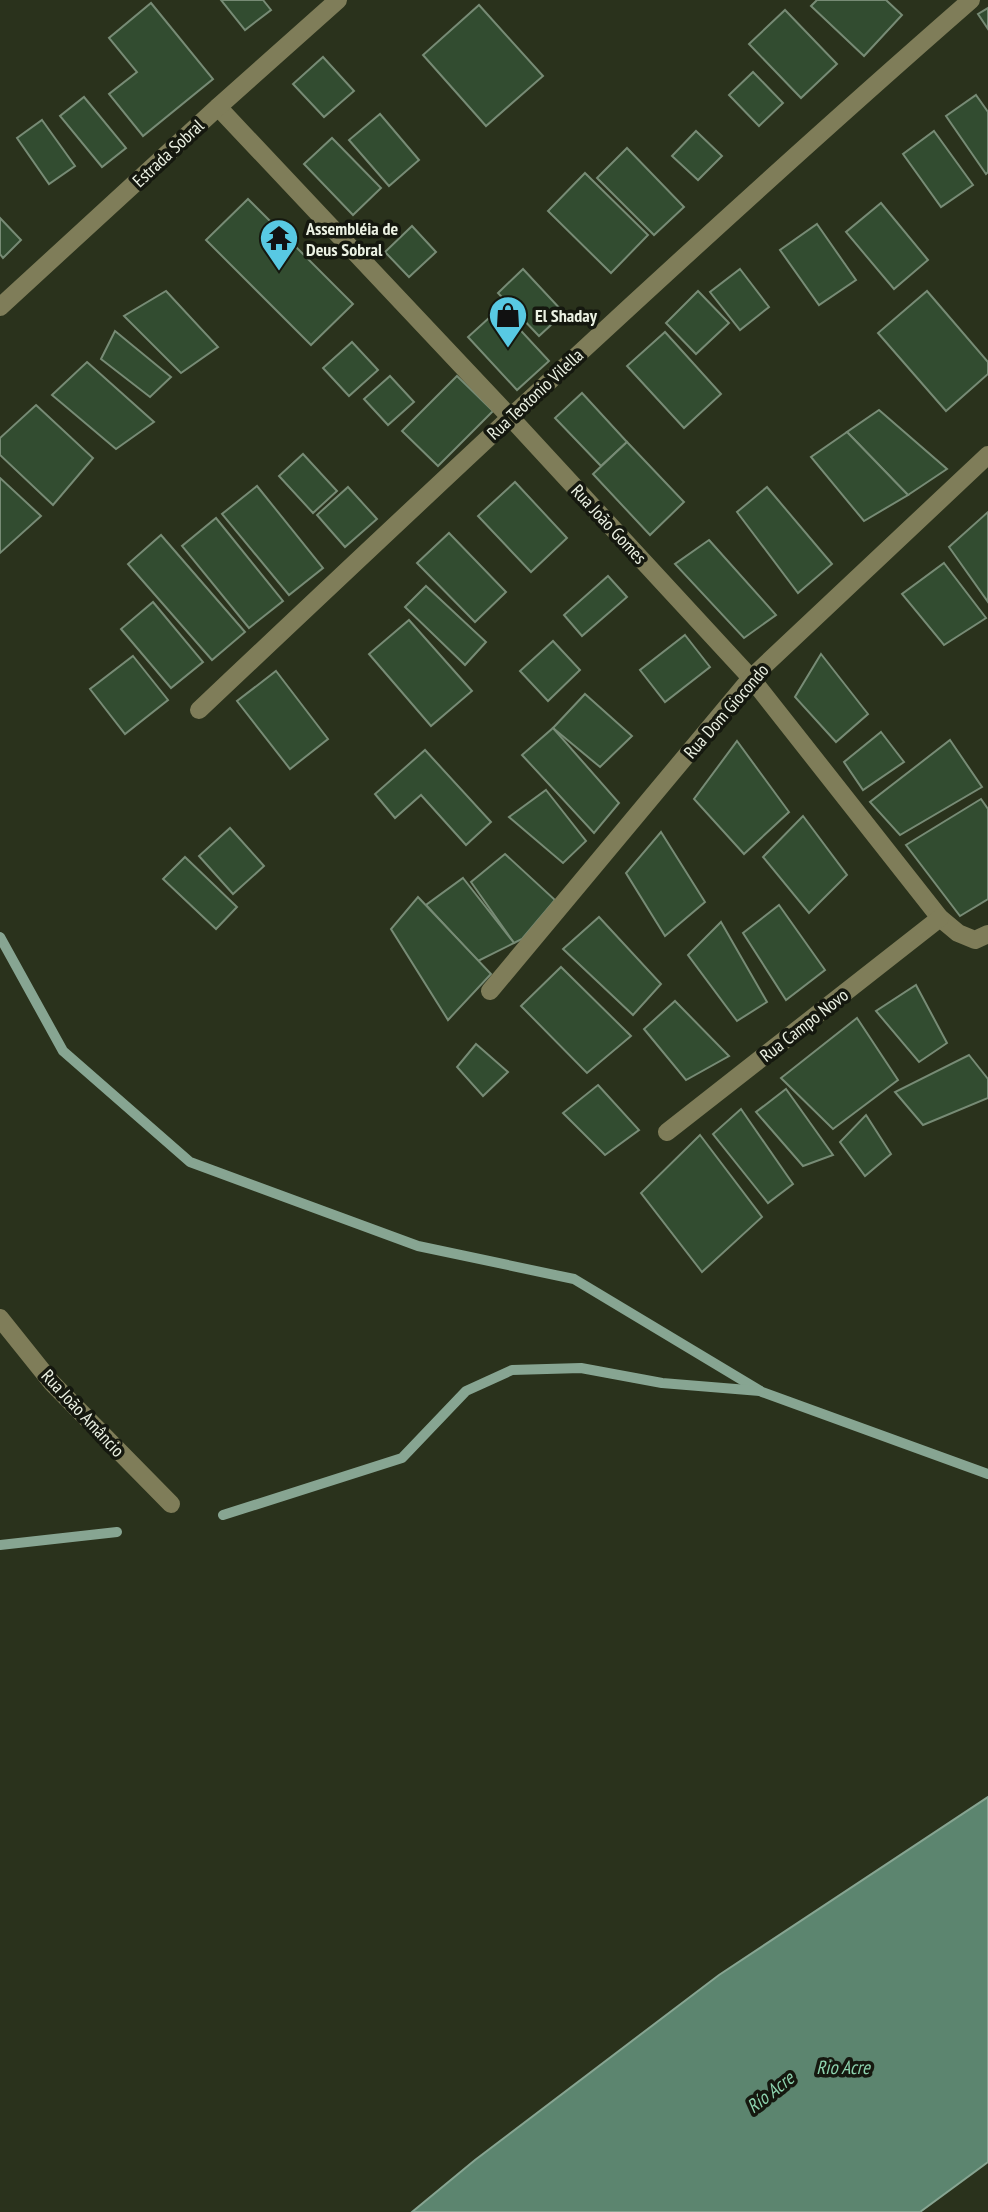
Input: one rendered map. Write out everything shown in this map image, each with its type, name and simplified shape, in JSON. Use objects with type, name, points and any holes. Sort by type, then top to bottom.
[{"type":"street","name":"Estrada Sobral","points":[[0,307],[338,0]]},
{"type":"street","name":"Rua Teotonio Vilella","points":[[199,710],[510,416],[971,0]]},
{"type":"street","name":"Rua João Gomes","points":[[218,107],[510,416],[751,678],[940,918],[958,933],[975,940],[988,934]]},
{"type":"street","name":"Rua Dom Giocondo","points":[[490,991],[751,678],[988,455]]},
{"type":"street","name":"Rua Campo Novo","points":[[667,1132],[940,918]]},
{"type":"street","name":"Rua João Amâncio","points":[[0,1318],[52,1383],[171,1504]]},
{"type":"water","name":"Rio Acre","points":[[988,1797],[988,2162],[920,2212],[412,2212],[475,2160],[719,1975]]},
{"type":"building","points":[[221,0],[263,0],[271,10],[245,30]]},
{"type":"building","points":[[817,0],[886,0],[902,15],[864,56],[811,6]]},
{"type":"building","points":[[151,3],[213,79],[143,136],[109,94],[137,72],[109,38]]},
{"type":"building","points":[[479,5],[543,76],[486,126],[423,55]]},
{"type":"building","points":[[988,8],[988,29],[978,14]]},
{"type":"building","points":[[785,10],[837,64],[801,98],[749,44]]},
{"type":"building","points":[[323,57],[354,91],[324,117],[293,84]]},
{"type":"building","points":[[753,72],[783,103],[759,126],[729,95]]},
{"type":"building","points":[[976,95],[988,112],[986,174],[946,116]]},
{"type":"building","points":[[84,97],[126,148],[102,167],[60,116]]},
{"type":"building","points":[[380,114],[419,160],[389,186],[349,140]]},
{"type":"building","points":[[42,120],[75,166],[49,184],[17,138]]},
{"type":"building","points":[[696,131],[722,156],[698,180],[672,156]]},
{"type":"building","points":[[934,131],[973,185],[941,207],[903,154]]},
{"type":"building","points":[[332,138],[381,188],[353,215],[304,164]]},
{"type":"building","points":[[627,148],[684,207],[654,235],[597,178]]},
{"type":"building","points":[[585,173],[648,235],[611,273],[548,211]]},
{"type":"building","name":"Assembléia de Deus Sobral","points":[[248,199],[353,304],[311,345],[206,240]]},
{"type":"building","points":[[881,203],[928,260],[894,289],[846,232]]},
{"type":"building","points":[[0,218],[21,240],[3,258],[0,254]]},
{"type":"building","points":[[817,224],[856,280],[819,305],[780,250]]},
{"type":"building","points":[[412,226],[436,252],[409,277],[385,252]]},
{"type":"building","points":[[523,269],[564,313],[539,336],[498,293]]},
{"type":"building","points":[[740,269],[769,307],[740,330],[710,292]]},
{"type":"building","points":[[166,291],[218,347],[181,373],[124,316]]},
{"type":"building","points":[[698,291],[729,323],[696,354],[666,323]]},
{"type":"building","points":[[927,291],[988,362],[988,374],[946,411],[878,333]]},
{"type":"building","name":"El Shaday","points":[[500,308],[549,361],[517,390],[468,337]]},
{"type":"building","points":[[115,331],[171,377],[150,397],[101,359]]},
{"type":"building","points":[[665,332],[721,394],[684,428],[627,366]]},
{"type":"building","points":[[352,342],[378,370],[349,396],[323,368]]},
{"type":"building","points":[[87,362],[154,422],[116,449],[52,395]]},
{"type":"building","points":[[390,376],[414,402],[388,425],[364,399]]},
{"type":"building","points":[[457,376],[493,411],[438,466],[402,431]]},
{"type":"building","points":[[582,393],[627,442],[601,466],[555,418]]},
{"type":"building","points":[[36,405],[93,458],[53,505],[0,455],[0,438]]},
{"type":"building","points":[[879,410],[947,469],[908,495],[847,432]]},
{"type":"building","points":[[847,432],[908,495],[864,521],[811,457]]},
{"type":"building","points":[[627,442],[684,502],[650,535],[593,474]]},
{"type":"building","points":[[303,454],[337,491],[313,513],[279,476]]},
{"type":"building","points":[[0,478],[41,516],[0,553]]},
{"type":"building","points":[[515,482],[567,538],[531,572],[478,516]]},
{"type":"building","points":[[257,486],[323,568],[289,595],[222,514]]},
{"type":"building","points":[[348,487],[377,519],[345,547],[317,515]]},
{"type":"building","points":[[767,487],[832,564],[798,593],[737,512]]},
{"type":"building","points":[[988,512],[988,602],[949,547]]},
{"type":"building","points":[[216,518],[283,601],[249,628],[182,546]]},
{"type":"building","points":[[449,533],[506,592],[475,622],[417,563]]},
{"type":"building","points":[[161,535],[245,632],[212,660],[128,564]]},
{"type":"building","points":[[709,540],[776,615],[744,638],[675,564]]},
{"type":"building","points":[[944,563],[986,618],[944,645],[902,594]]},
{"type":"building","points":[[608,576],[627,597],[582,636],[564,615]]},
{"type":"building","points":[[426,586],[486,642],[465,665],[405,607]]},
{"type":"building","points":[[153,602],[203,662],[171,688],[121,629]]},
{"type":"building","points":[[409,620],[472,691],[431,726],[369,654]]},
{"type":"building","points":[[685,635],[710,667],[665,702],[640,670]]},
{"type":"building","points":[[553,641],[580,670],[548,701],[520,671]]},
{"type":"building","points":[[821,654],[868,714],[836,742],[795,697]]},
{"type":"building","points":[[133,656],[168,700],[125,734],[90,689]]},
{"type":"building","points":[[276,671],[328,739],[290,769],[237,701]]},
{"type":"building","points":[[585,694],[632,736],[600,767],[553,728]]},
{"type":"building","points":[[553,728],[619,803],[594,833],[522,755]]},
{"type":"building","points":[[881,732],[904,762],[863,790],[844,762]]},
{"type":"building","points":[[950,740],[982,787],[900,835],[870,802]]},
{"type":"building","points":[[737,741],[789,812],[744,854],[694,799]]},
{"type":"building","points":[[425,750],[491,822],[466,845],[421,795],[395,818],[375,794]]},
{"type":"building","points":[[546,790],[586,841],[563,863],[509,817]]},
{"type":"building","points":[[981,799],[988,809],[988,899],[960,916],[906,845]]},
{"type":"building","points":[[803,816],[847,875],[809,913],[763,857]]},
{"type":"building","points":[[230,828],[264,866],[233,894],[199,856]]},
{"type":"building","points":[[661,832],[705,902],[665,936],[626,873]]},
{"type":"building","points":[[505,854],[555,900],[522,939],[514,943],[471,882]]},
{"type":"building","points":[[185,857],[237,907],[216,929],[163,879]]},
{"type":"building","points":[[463,878],[514,943],[478,961],[426,905]]},
{"type":"building","points":[[418,897],[491,974],[448,1020],[391,929]]},
{"type":"building","points":[[779,905],[825,970],[786,1000],[743,933]]},
{"type":"building","points":[[599,917],[661,984],[633,1015],[563,949]]},
{"type":"building","points":[[721,922],[767,1002],[737,1021],[688,955]]},
{"type":"building","points":[[561,967],[631,1036],[587,1073],[521,1006]]},
{"type":"building","points":[[916,985],[947,1043],[919,1062],[876,1011]]},
{"type":"building","points":[[675,1001],[729,1056],[686,1080],[644,1029]]},
{"type":"building","points":[[857,1018],[898,1080],[833,1129],[781,1078]]},
{"type":"building","points":[[476,1044],[508,1072],[483,1096],[457,1067]]},
{"type":"building","points":[[969,1055],[988,1079],[988,1098],[923,1125],[895,1092]]},
{"type":"building","points":[[598,1085],[639,1130],[605,1155],[563,1113]]},
{"type":"building","points":[[786,1089],[833,1155],[803,1166],[756,1112]]},
{"type":"building","points":[[741,1109],[793,1184],[768,1203],[713,1134]]},
{"type":"building","points":[[866,1115],[891,1154],[865,1176],[840,1142]]},
{"type":"building","points":[[700,1135],[762,1217],[702,1272],[641,1193]]},
{"type":"waterway","points":[[0,937],[63,1051],[190,1162],[418,1246],[574,1279],[762,1392],[988,1474]]},
{"type":"waterway","points":[[223,1515],[402,1458],[466,1391],[512,1370],[581,1368],[662,1383],[760,1391]]},
{"type":"waterway","points":[[0,1545],[117,1532]]},
{"type":"place","name":"Assembléia de Deus Sobral","points":[[279,272]]},
{"type":"place","name":"El Shaday","points":[[508,349]]},
{"type":"water label","name":"Río Acre","points":[[770,2092]]}]
